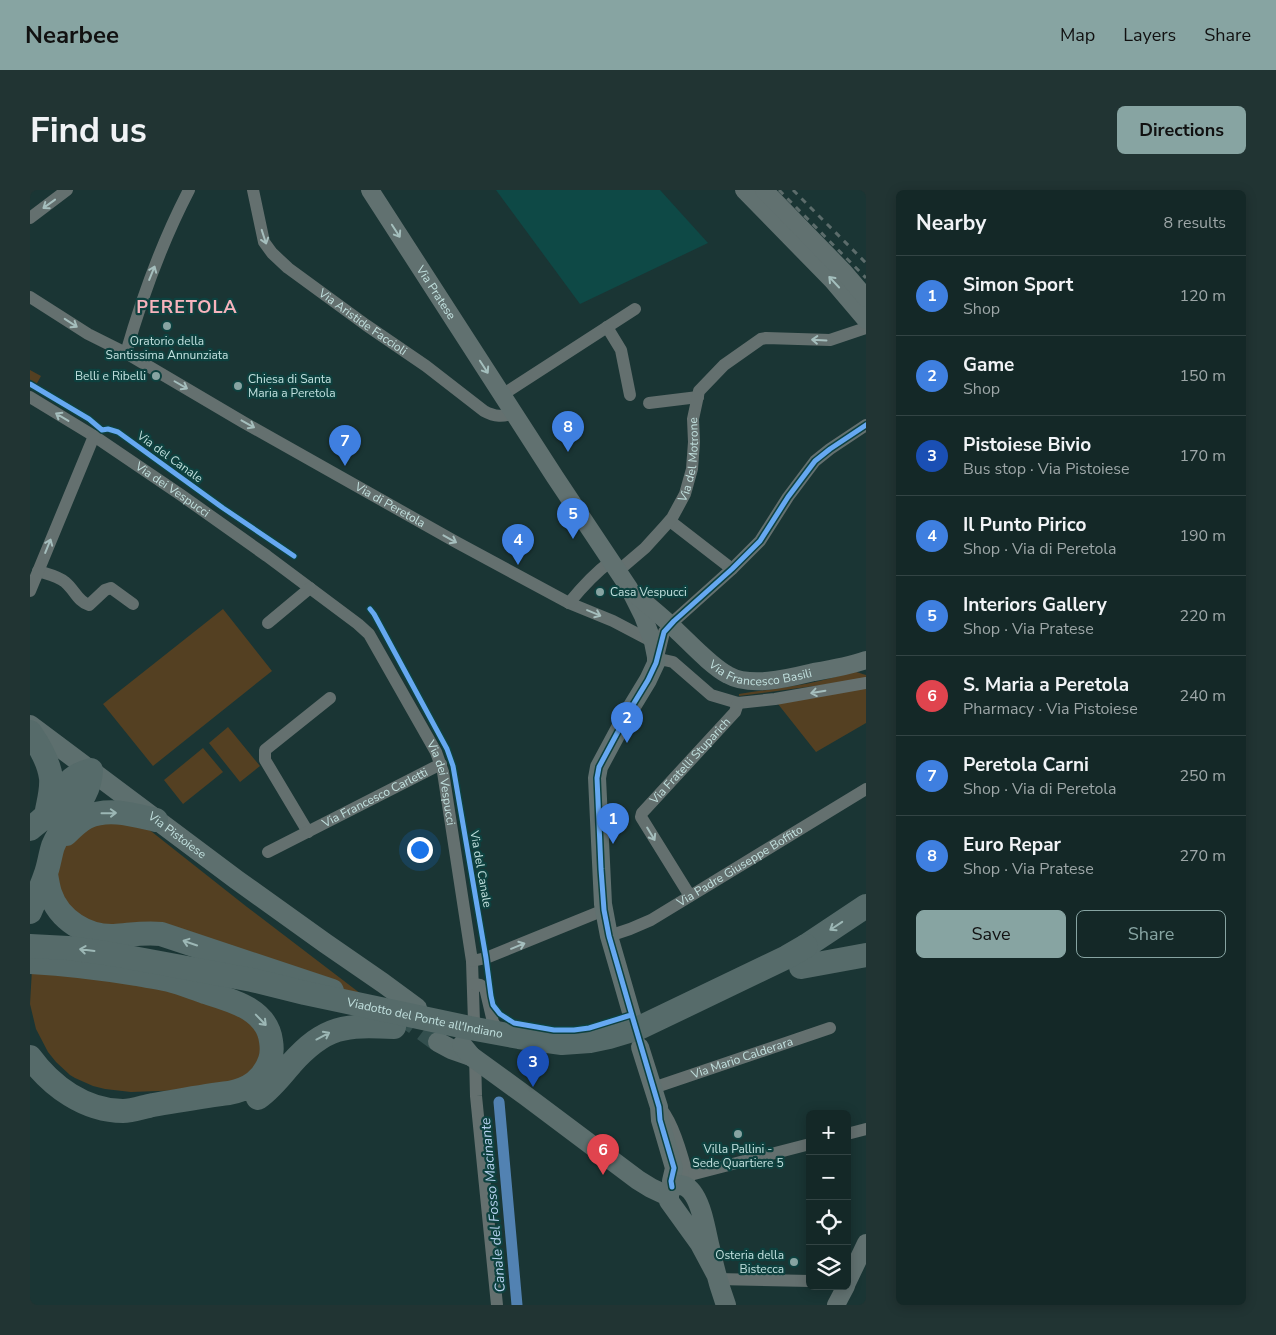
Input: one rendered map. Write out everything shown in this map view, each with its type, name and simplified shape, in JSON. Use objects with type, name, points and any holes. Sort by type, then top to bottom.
[{"type":"highway","points":[[30,732],[44,755],[51,779],[38,822],[30,911]]},
{"type":"highway","points":[[30,911],[46,874],[54,845],[86,793],[91,770],[78,774],[70,780],[38,822]]},
{"type":"highway","points":[[54,845],[77,823],[97,813],[125,813],[156,820]]},
{"type":"highway","points":[[46,874],[49,891],[58,909],[73,923],[86,931],[104,936],[145,932],[161,934],[320,986],[358,1004]]},
{"type":"highway","points":[[803,957],[866,906]]},
{"type":"highway","name":"Viadotto del Ponte all'Indiano","points":[[30,946],[106,953],[252,980],[519,1037],[562,1043],[590,1041],[639,1028],[787,957],[803,957]]},
{"type":"highway","points":[[803,957],[866,955]]},
{"type":"highway","name":"Viadotto del Ponte all'Indiano","points":[[30,962],[103,968],[322,1008],[394,1027],[459,1038],[544,1057],[567,1058],[594,1056],[625,1049],[654,1038],[803,957]]},
{"type":"highway","points":[[169,980],[245,1006],[263,1021],[270,1032],[272,1055],[260,1078],[245,1089],[228,1093],[214,1101]]},
{"type":"highway","points":[[30,1057],[38,1069],[59,1088],[96,1106],[123,1111],[171,1102],[214,1101],[245,1104],[258,1098],[268,1090],[308,1047],[329,1033],[354,1026],[394,1027]]},
{"type":"main road","name":"Via Pratese","points":[[370,190],[629,588],[653,642],[656,663]]},
{"type":"main road","points":[[744,190],[832,280],[866,320]]},
{"type":"main road","points":[[764,190],[866,298]]},
{"type":"main road","name":"Via Pratese","points":[[629,588],[670,624]]},
{"type":"main road","name":"Via Francesco Basili","points":[[670,624],[725,673],[741,680],[763,681],[777,679],[848,666],[866,660]]},
{"type":"main road","points":[[656,663],[597,773],[604,910],[609,936],[659,1107],[660,1120],[674,1168],[670,1192],[672,1206],[700,1244],[716,1276]]},
{"type":"main road","name":"Via Pistoiese","points":[[30,725],[156,820],[417,1008]]},
{"type":"main road","name":"Via Pistoiese","points":[[325,943],[384,1002]]},
{"type":"main road","points":[[438,1042],[451,1049],[471,1052],[638,1180],[651,1188],[670,1192]]},
{"type":"main road","points":[[670,1192],[677,1185],[683,1185],[694,1195],[703,1220],[716,1276],[726,1305]]},
{"type":"main road","points":[[851,1275],[866,1243]]},
{"type":"main road","points":[[836,1305],[844,1290]]},
{"type":"street","points":[[30,218],[68,190]]},
{"type":"street","points":[[126,353],[148,284],[170,228],[189,190]]},
{"type":"street","name":"Via Aristide Faccioli","points":[[253,190],[264,242],[272,253],[288,268],[424,365],[484,411],[494,416],[514,413]]},
{"type":"street","name":"Via di Peretola","points":[[30,297],[88,334],[126,353],[409,516],[569,603],[613,621],[653,642]]},
{"type":"street","points":[[502,395],[635,310]]},
{"type":"street","points":[[607,327],[621,350],[630,395]]},
{"type":"street","name":"Via del Motrone","points":[[569,603],[598,570],[615,566],[644,548],[670,521],[685,494],[692,469],[693,419],[699,392],[724,365],[761,339],[771,337],[830,340],[866,328]]},
{"type":"street","name":"Via del Motrone","points":[[649,403],[698,396]]},
{"type":"street","name":"Via dei Vespucci","points":[[30,398],[94,436],[267,556],[369,634],[423,728],[441,764],[472,961],[474,1022]]},
{"type":"street","points":[[656,663],[663,637],[670,624],[732,569],[760,541],[788,497],[815,461],[866,425]]},
{"type":"street","points":[[30,591],[94,436]]},
{"type":"street","points":[[670,521],[732,569]]},
{"type":"street","points":[[38,571],[65,582],[83,604],[88,605],[105,590],[111,588],[133,604]]},
{"type":"street","points":[[268,624],[310,588]]},
{"type":"street","points":[[656,663],[664,660],[673,662],[711,695],[738,703],[775,699],[866,683]]},
{"type":"street","points":[[848,666],[866,671]]},
{"type":"street","name":"Via Francesco Carletti","points":[[308,832],[265,760],[265,750],[330,698]]},
{"type":"street","name":"Via Fratelli Stuparich","points":[[690,896],[641,818],[642,813],[735,712],[738,703]]},
{"type":"street","name":"Via Francesco Carletti","points":[[268,852],[441,764]]},
{"type":"street","name":"Via Padre Giuseppe Boffito","points":[[609,936],[630,930],[644,923],[866,789]]},
{"type":"street","points":[[472,961],[486,958],[604,910]]},
{"type":"street","points":[[474,984],[484,988],[493,1022],[502,1035],[509,1039],[547,1046],[573,1046],[614,1039],[636,1032]]},
{"type":"street","name":"Via Mario Calderara","points":[[653,1088],[830,1028]]},
{"type":"street","points":[[471,1052],[497,1305]]},
{"type":"street","points":[[659,1107],[668,1117],[694,1195]]},
{"type":"street","points":[[851,1133],[866,1129]]},
{"type":"street","points":[[694,1174],[806,1145]]},
{"type":"street","points":[[716,1276],[806,1281]]},
{"type":"shaded area","points":[[496,190],[660,190],[708,243],[580,304]]},
{"type":"shaded area","points":[[30,370],[41,376],[36,385],[30,382]]},
{"type":"shaded area","points":[[223,609],[272,671],[153,766],[103,704]]},
{"type":"shaded area","points":[[853,671],[866,675],[866,679],[739,696],[739,694],[811,683]]},
{"type":"shaded area","points":[[866,688],[866,723],[816,752],[778,704]]},
{"type":"shaded area","points":[[228,727],[260,766],[240,782],[209,743]]},
{"type":"shaded area","points":[[203,748],[223,772],[183,804],[164,780]]},
{"type":"shaded area","points":[[106,819],[147,828],[365,997],[98,929],[63,906],[55,862],[64,842]]},
{"type":"shaded area","points":[[32,969],[144,980],[247,1015],[266,1045],[249,1080],[185,1090],[131,1092],[93,1086],[70,1075],[56,1062],[48,1052],[36,1029],[30,1004]]},
{"type":"waterway","name":"Canale del Fosso Macinante","points":[[499,1102],[517,1305]]},
{"type":"tunnel","points":[[399,1013],[438,1042]]},
{"type":"railway","points":[[779,190],[866,278]]},
{"type":"railway","points":[[793,190],[866,263]]},
{"type":"cycle path","name":"Via del Canale","points":[[30,384],[89,419],[102,430],[108,429],[118,432],[223,508],[294,556]]},
{"type":"cycle path","points":[[672,1187],[671,1181],[674,1168],[660,1120],[659,1107],[609,936],[604,910],[597,778],[599,767],[648,680],[656,663],[664,632],[760,541],[788,497],[815,461],[866,425]]},
{"type":"cycle path","name":"Via del Canale","points":[[370,609],[447,749],[453,766],[493,1005],[500,1014],[514,1023],[554,1030],[589,1028],[631,1015]]},
{"type":"place","name":"Oratorio della Santissima Annunziata","points":[[167,326]]},
{"type":"place","name":"Belli e Ribelli","points":[[156,376]]},
{"type":"place","name":"Chiesa di Santa Maria a Peretola","points":[[238,386]]},
{"type":"place","name":"Euro Repar","points":[[568,452]]},
{"type":"place","name":"Peretola Carni","points":[[345,466]]},
{"type":"place","name":"Interiors Gallery","points":[[573,539]]},
{"type":"place","name":"Il Punto Pirico","points":[[518,565]]},
{"type":"place","name":"Casa Vespucci","points":[[600,592]]},
{"type":"place","name":"Game","points":[[627,743]]},
{"type":"place","name":"Simon Sport","points":[[613,844]]},
{"type":"place","name":"Pistoiese Bivio","points":[[533,1087]]},
{"type":"place","name":"Villa Pallini - Sede Quartiere 5","points":[[738,1134]]},
{"type":"place","name":"S. Maria a Peretola","points":[[603,1175]]},
{"type":"place","name":"Osteria della Bistecca","points":[[794,1262]]},
{"type":"district","name":"PERETOLA","points":[[187,307]]}]
